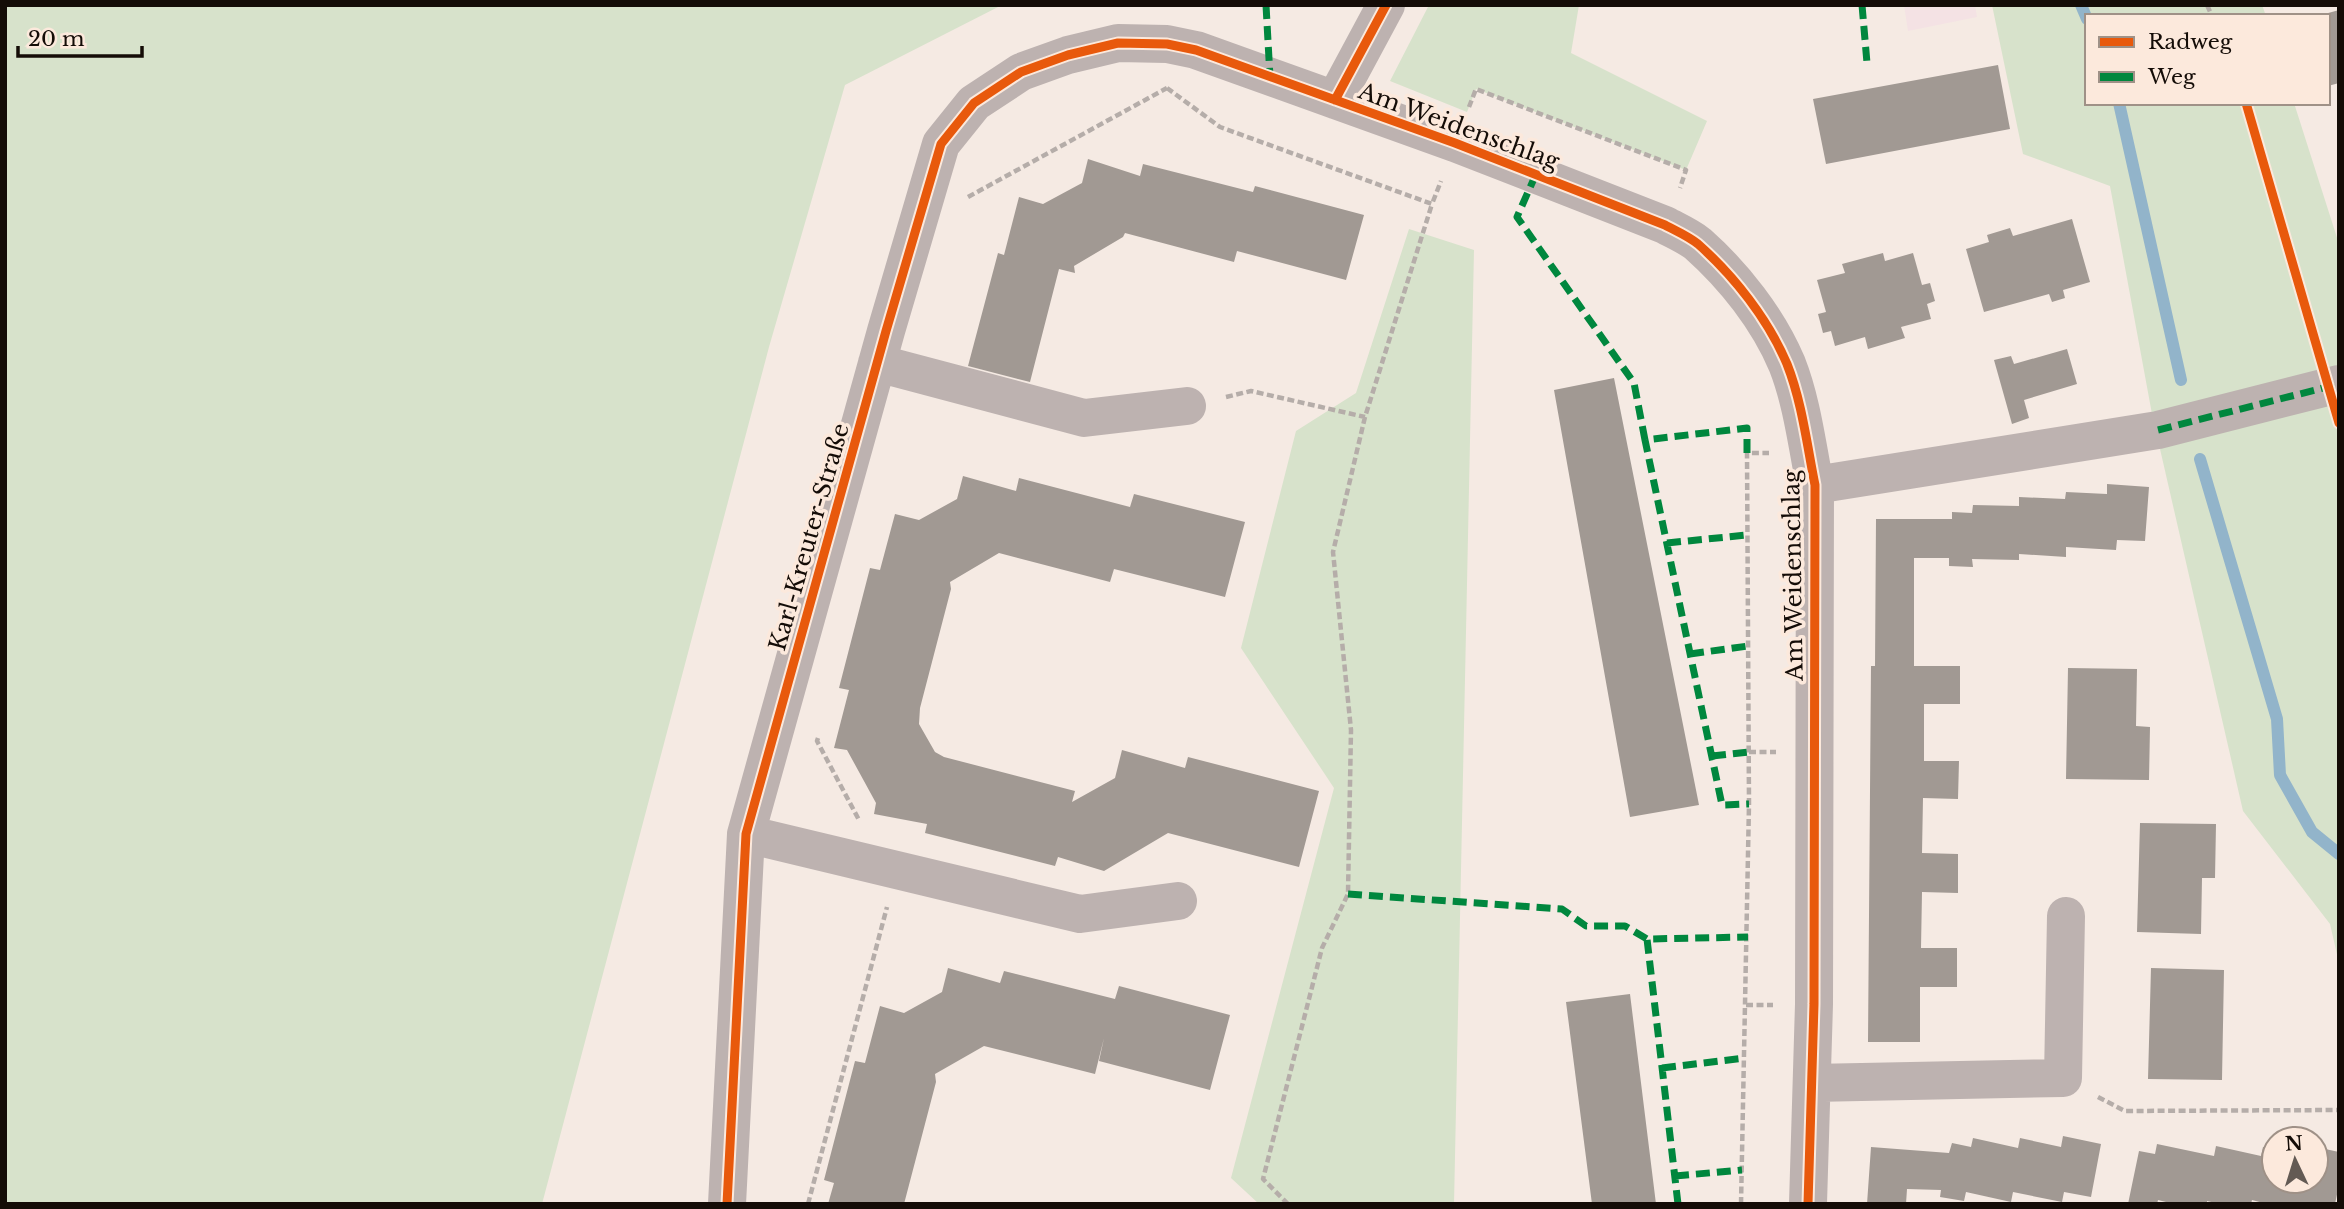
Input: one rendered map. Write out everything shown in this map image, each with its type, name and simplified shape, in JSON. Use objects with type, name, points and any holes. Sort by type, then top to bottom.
[{"type":"street","name":"Am Weidenschlag","points":[[1335,100],[1385,5]]},
{"type":"street","name":"Karl-Kreuter-Straße","points":[[727,1204],[746,834],[941,144],[974,103],[1021,72],[1068,55],[1118,43],[1167,44]]},
{"type":"street","name":"Am Weidenschlag","points":[[1167,44],[1196,50],[1455,143],[1665,225],[1696,243],[1731,278],[1764,321],[1787,364],[1800,407],[1812,468],[1812,1083],[1808,1204]]},
{"type":"street","points":[[877,363],[1084,418],[1187,406]]},
{"type":"street","name":"Am Weidenschlag","points":[[1812,468],[2158,430],[2333,385]]},
{"type":"street","points":[[746,834],[1080,914],[1178,901]]},
{"type":"street","points":[[1812,1083],[2063,1078],[2066,916]]},
{"type":"path","points":[[1167,44],[1167,88]]},
{"type":"path","points":[[967,197],[1167,88]]},
{"type":"path","points":[[1167,88],[1220,127],[1432,204]]},
{"type":"path","points":[[1288,1204],[1263,1180],[1322,948],[1348,894],[1352,730],[1333,552],[1365,418],[1432,204],[1476,89],[1686,170],[1665,225]]},
{"type":"path","points":[[2247,105],[2333,385]]},
{"type":"path","points":[[1251,391],[1365,418]]},
{"type":"path","points":[[1741,1204],[1749,804],[1747,453],[1812,468]]},
{"type":"path","points":[[808,1204],[893,885],[817,741],[820,728]]},
{"type":"path","points":[[2063,1078],[2125,1111],[2339,1110]]},
{"type":"shaded area","points":[[1904,5],[1975,5],[1977,17],[1908,31]]},
{"type":"green space","points":[[5,5],[1002,5],[845,85],[769,347],[542,1204],[5,1204]]},
{"type":"green space","points":[[1429,5],[1579,5],[1571,53],[1707,121],[1686,170],[1476,89],[1467,112],[1390,81]]},
{"type":"green space","points":[[1992,5],[2262,5],[2265,14],[2085,14],[2085,105],[2295,105],[2339,244],[2339,963],[2330,924],[2243,811],[2152,414],[2110,186],[2023,154]]},
{"type":"green space","points":[[1409,229],[1474,250],[1454,1204],[1259,1204],[1231,1178],[1334,788],[1241,648],[1296,431],[1356,393]]},
{"type":"building","points":[[2339,10],[2339,83],[2330,85],[2330,14],[2325,14]]},
{"type":"building","points":[[1998,65],[2010,129],[1826,164],[1813,99]]},
{"type":"building","points":[[1088,159],[1140,176],[1143,164],[1253,192],[1255,186],[1364,215],[1346,280],[1237,251],[1234,262],[1125,233],[1123,237],[1074,266],[1075,273],[1059,269],[1030,382],[968,366],[998,253],[1004,255],[1019,197],[1043,204],[1082,183]]},
{"type":"building","points":[[2072,219],[2090,282],[2063,290],[2065,298],[2052,302],[2049,294],[1984,312],[1966,249],[1989,242],[1987,235],[2010,228],[2013,236]]},
{"type":"building","points":[[1883,253],[1885,261],[1913,253],[1922,285],[1930,283],[1935,301],[1927,304],[1931,319],[1901,327],[1905,338],[1868,349],[1865,337],[1835,346],[1831,331],[1823,333],[1818,314],[1826,312],[1817,280],[1845,273],[1842,264]]},
{"type":"building","points":[[2067,349],[2077,384],[2024,400],[2029,418],[2012,424],[1994,360],[2011,356],[2014,364]]},
{"type":"building","points":[[1614,378],[1699,805],[1630,817],[1554,390]]},
{"type":"building","points":[[963,476],[1016,491],[1019,478],[1130,507],[1134,494],[1245,522],[1225,597],[1114,569],[1110,582],[999,553],[950,582],[951,589],[920,708],[919,724],[935,752],[944,757],[1075,791],[1072,802],[1115,778],[1122,750],[1185,768],[1188,757],[1319,791],[1299,867],[1168,833],[1104,871],[1058,857],[1055,866],[925,833],[927,824],[874,814],[876,803],[847,750],[834,748],[849,690],[839,688],[870,568],[880,570],[895,514],[919,520],[957,499]]},
{"type":"building","points":[[2107,484],[2149,487],[2145,541],[2117,540],[2116,550],[2066,547],[2066,557],[2019,554],[2019,560],[1972,559],[1973,567],[1949,566],[1949,558],[1914,558],[1914,666],[1960,666],[1960,704],[1924,704],[1924,761],[1959,761],[1958,799],[1923,798],[1922,853],[1958,854],[1958,893],[1922,892],[1921,948],[1957,948],[1957,987],[1920,987],[1920,1042],[1868,1042],[1871,666],[1875,666],[1876,519],[1952,519],[1952,512],[1972,513],[1973,505],[2019,506],[2019,497],[2065,499],[2066,492],[2107,494]]},
{"type":"building","points":[[2068,668],[2137,669],[2136,726],[2150,727],[2149,780],[2066,779]]},
{"type":"building","points":[[2140,823],[2216,824],[2215,878],[2202,878],[2201,934],[2137,932]]},
{"type":"building","points":[[948,968],[1000,983],[1004,971],[1115,999],[1119,986],[1230,1015],[1210,1090],[1099,1061],[1104,1038],[1095,1074],[984,1046],[935,1074],[936,1082],[904,1204],[828,1204],[834,1183],[824,1180],[855,1061],[865,1063],[880,1006],[904,1013],[942,992]]},
{"type":"building","points":[[2151,968],[2224,970],[2222,1080],[2148,1079]]},
{"type":"building","points":[[1630,994],[1656,1204],[1592,1204],[1566,1002]]},
{"type":"building","points":[[2063,1136],[2101,1144],[2091,1197],[2064,1192],[2062,1202],[2013,1192],[2011,1202],[1966,1192],[1964,1201],[1940,1197],[1941,1190],[1907,1189],[1906,1204],[1867,1204],[1871,1147],[1949,1153],[1952,1143],[1971,1147],[1973,1138],[2018,1148],[2020,1138],[2061,1147]]},
{"type":"building","points":[[2157,1144],[2214,1156],[2216,1146],[2260,1156],[2260,1195],[2330,1195],[2330,1150],[2339,1152],[2339,1185],[2335,1204],[2267,1204],[2252,1200],[2251,1204],[2220,1204],[2207,1201],[2207,1204],[2174,1204],[2158,1200],[2157,1204],[2128,1204],[2139,1151],[2155,1154]]},
{"type":"waterway","points":[[2081,5],[2085,14]]},
{"type":"waterway","points":[[2119,105],[2181,380]]},
{"type":"waterway","points":[[2200,459],[2277,719],[2280,775],[2312,832],[2339,854]]},
{"type":"marked path","points":[[1266,5],[1270,77]]},
{"type":"marked path","points":[[1862,5],[1867,63]]},
{"type":"marked path","points":[[1536,174],[1517,217],[1634,383],[1645,440]]},
{"type":"marked path","points":[[2158,430],[2339,384]]},
{"type":"marked path","points":[[1747,453],[1747,428],[1645,440],[1722,805],[1749,804]]},
{"type":"marked path","points":[[1667,543],[1747,535]]},
{"type":"marked path","points":[[1690,654],[1748,646]]},
{"type":"marked path","points":[[1712,756],[1749,752]]},
{"type":"marked path","points":[[1348,894],[1562,909],[1586,926],[1625,926],[1647,939]]},
{"type":"marked path","points":[[1678,1204],[1647,939],[1748,937]]},
{"type":"marked path","points":[[1662,1068],[1745,1058]]},
{"type":"marked path","points":[[1675,1176],[1742,1170]]},
{"type":"cycle path","points":[[1335,100],[1386,5]]},
{"type":"cycle path","points":[[727,1204],[746,834],[941,144],[974,103],[1021,72],[1068,55],[1118,43],[1167,44],[1196,50],[1455,143],[1665,225],[1694,241],[1711,256],[1749,299],[1770,331],[1787,364],[1797,393],[1815,485],[1814,1004],[1808,1204]]},
{"type":"cycle path","points":[[2247,105],[2339,423]]}]
